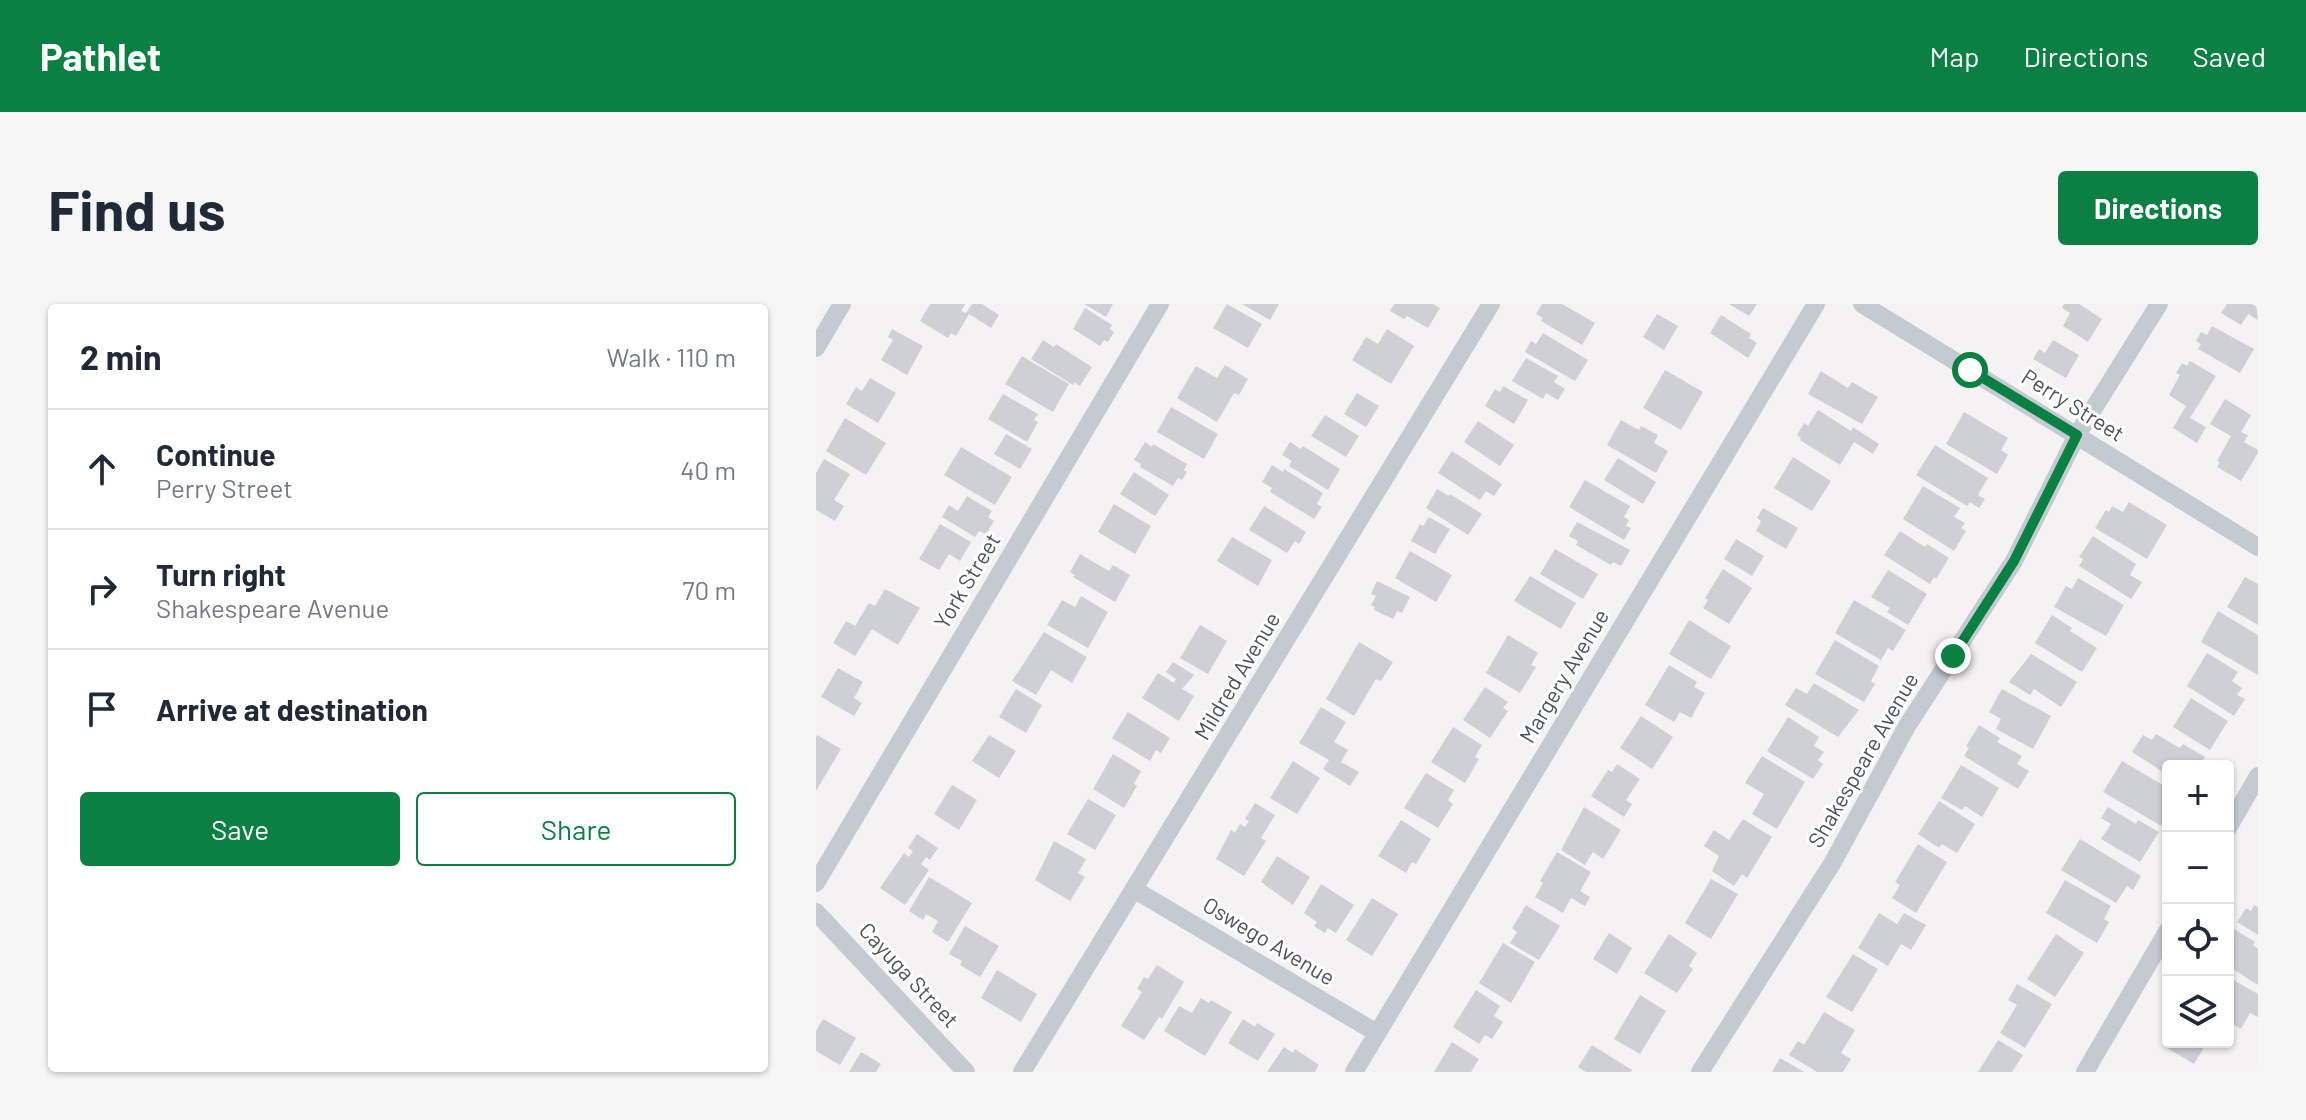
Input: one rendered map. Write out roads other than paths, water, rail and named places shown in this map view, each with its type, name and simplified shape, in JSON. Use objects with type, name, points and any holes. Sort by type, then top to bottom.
[{"type":"street","points":[[817,344],[842,304]]},
{"type":"street","name":"York Street","points":[[816,883],[1160,304]]},
{"type":"street","name":"Mildred Avenue","points":[[1022,1072],[1491,304]]},
{"type":"street","name":"Margery Avenue","points":[[1354,1072],[1816,304]]},
{"type":"street","name":"Perry Street","points":[[1862,304],[2258,547]]},
{"type":"street","name":"Shakespeare Avenue","points":[[1700,1072],[1833,862],[1907,726],[2014,561],[2077,435],[2159,304]]},
{"type":"street","points":[[2234,818],[2258,776]]},
{"type":"street","name":"Oswego Avenue","points":[[1135,890],[1377,1033]]},
{"type":"street","name":"Cayuga Street","points":[[816,912],[966,1072]]},
{"type":"street","points":[[2085,1072],[2162,940]]}]
